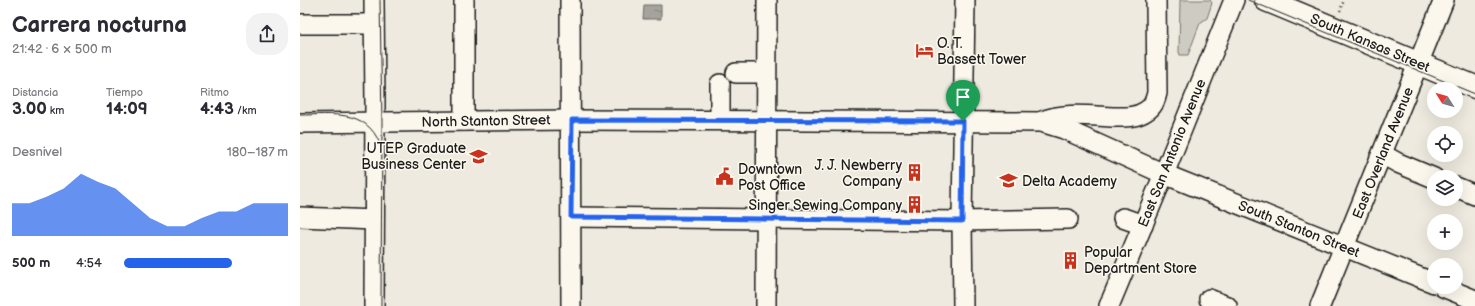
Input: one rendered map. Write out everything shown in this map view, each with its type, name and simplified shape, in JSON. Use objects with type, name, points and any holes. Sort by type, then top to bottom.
[{"type":"main road","name":"South Kansas Street","points":[[1266,0],[1475,87]]},
{"type":"street","points":[[374,0],[374,306]]},
{"type":"street","points":[[464,0],[464,121]]},
{"type":"street","points":[[570,0],[572,120],[571,306]]},
{"type":"street","points":[[766,0],[766,306]]},
{"type":"street","points":[[963,306],[962,221],[964,0]]},
{"type":"street","points":[[1041,122],[1051,117],[1132,117],[1145,112],[1152,106],[1157,93],[1156,0]]},
{"type":"street","name":"East San Antonio Avenue","points":[[1109,306],[1234,0]]},
{"type":"street","name":"East Overland Avenue","points":[[1320,306],[1444,0]]},
{"type":"street","points":[[300,24],[374,24]]},
{"type":"street","points":[[736,73],[766,73]]},
{"type":"street","points":[[720,84],[720,120]]},
{"type":"street","name":"North Stanton Street","points":[[300,123],[572,120],[1041,122],[1064,129],[1164,174]]},
{"type":"street","points":[[1382,154],[1398,163],[1427,175]]},
{"type":"street","name":"South Stanton Street","points":[[1164,174],[1427,280]]},
{"type":"street","points":[[1463,190],[1475,195]]},
{"type":"street","points":[[300,217],[374,220]]},
{"type":"street","points":[[571,217],[962,221],[1068,219]]},
{"type":"street","points":[[1123,218],[1143,225]]},
{"type":"street","points":[[1460,294],[1475,300]]},
{"type":"street","points":[[1209,299],[1227,306]]},
{"type":"path","points":[[1340,11],[1344,0]]},
{"type":"shaded area","points":[[1180,0],[1210,0],[1212,3],[1207,18],[1200,23],[1188,55],[1180,55],[1179,52]]},
{"type":"water","points":[[644,5],[661,5],[661,19],[643,19]]},
{"type":"tram line","points":[[380,0],[382,123],[381,306]]},
{"type":"tram line","points":[[1248,0],[1475,94]]},
{"type":"tram line","points":[[300,115],[324,114],[346,116],[357,119],[366,124],[374,132],[380,144]]},
{"type":"place","name":"O. T. Bassett Tower","points":[[924,51]]},
{"type":"place","name":"UTEP Graduate Business Center","points":[[479,156]]},
{"type":"place","name":"J. J. Newberry Company","points":[[915,173]]},
{"type":"place","name":"Downtown Post Office","points":[[725,177]]},
{"type":"place","name":"Delta Academy","points":[[1009,181]]},
{"type":"place","name":"Singer Sewing Company","points":[[915,205]]},
{"type":"place","name":"Popular Department Store","points":[[1071,260]]},
{"type":"route","points":[[572,120],[963,121],[962,221],[571,217],[572,120]]}]
